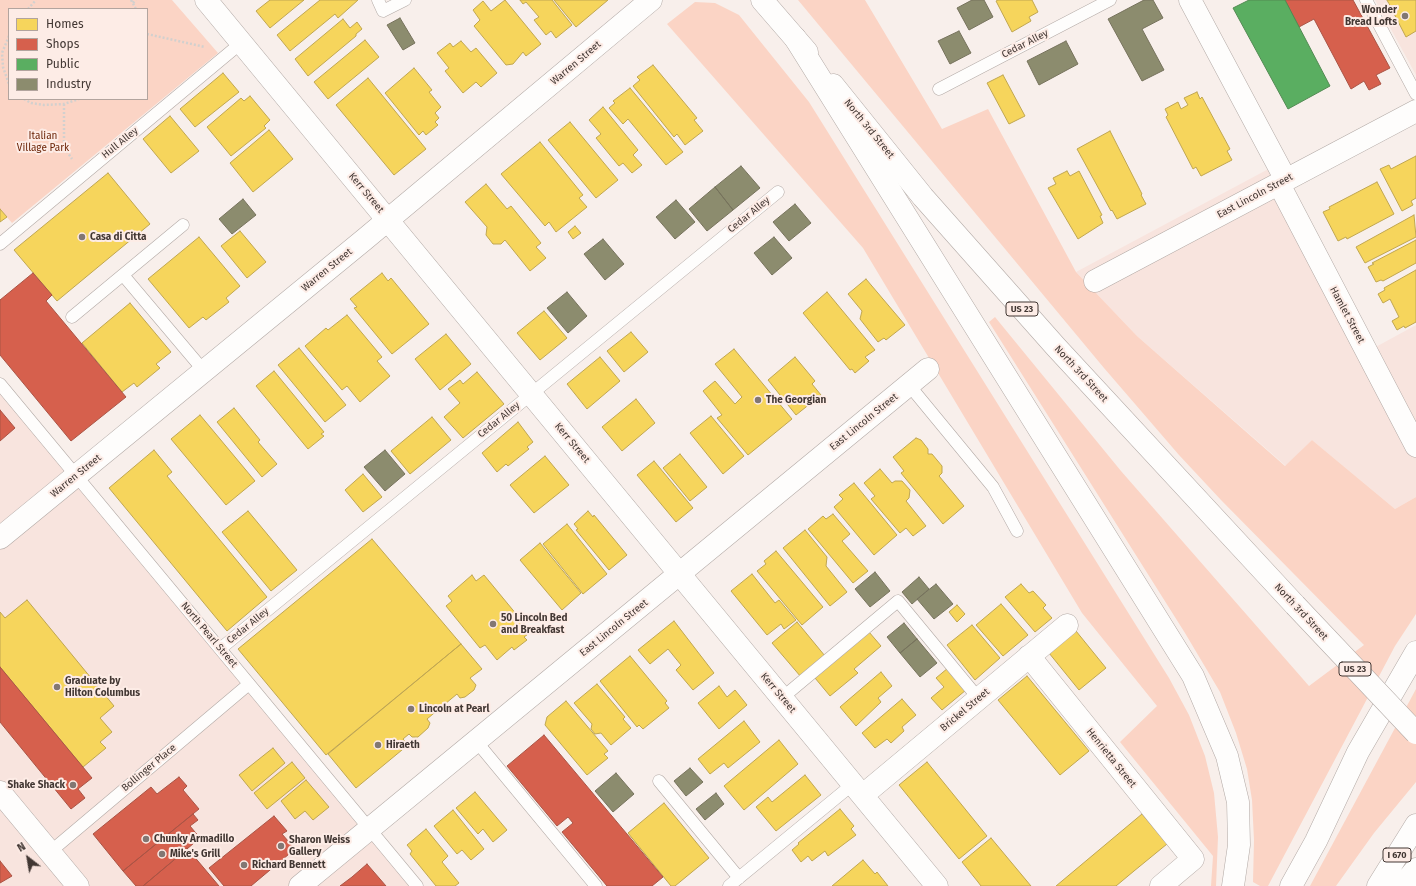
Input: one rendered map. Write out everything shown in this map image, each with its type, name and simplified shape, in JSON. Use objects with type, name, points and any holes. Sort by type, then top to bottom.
[{"type":"main road","name":"Kerr Street","points":[[206,0],[937,886]]},
{"type":"main road","name":"Warren Street","points":[[0,538],[388,220],[651,0]]},
{"type":"main road","name":"North 3rd Street","points":[[762,0],[795,38],[923,197],[1056,346],[1295,605],[1416,733]]},
{"type":"main road","name":"Hamlet Street","points":[[1190,0],[1416,446]]},
{"type":"main road","points":[[795,38],[1193,676],[1227,756],[1238,802],[1239,845],[1233,886]]},
{"type":"main road","name":"East Lincoln Street","points":[[1095,281],[1416,111]]},
{"type":"main road","name":"East Lincoln Street","points":[[300,886],[928,369]]},
{"type":"main road","name":"Brickel Street","points":[[858,789],[979,699],[1067,625]]},
{"type":"main road","points":[[1291,886],[1316,841],[1358,752],[1416,652]]},
{"type":"main road","name":"Henrietta Street","points":[[1029,656],[1193,859],[1161,886]]},
{"type":"main road","points":[[0,792],[50,852],[75,885]]},
{"type":"main road","name":"I 670","points":[[1378,886],[1416,825]]},
{"type":"main road","points":[[1402,886],[1416,869]]},
{"type":"lane","points":[[378,0],[383,11],[405,0]]},
{"type":"lane","name":"Cedar Alley","points":[[939,89],[1110,0]]},
{"type":"lane","points":[[1366,0],[1416,94]]},
{"type":"lane","name":"Hull Alley","points":[[0,244],[241,43]]},
{"type":"lane","name":"Cedar Alley","points":[[220,649],[778,192]]},
{"type":"lane","points":[[72,317],[183,225]]},
{"type":"lane","points":[[123,275],[204,371]]},
{"type":"lane","name":"North Pearl Street","points":[[0,384],[417,886]]},
{"type":"lane","points":[[909,385],[993,487],[1017,531]]},
{"type":"lane","points":[[782,698],[898,601],[979,699]]},
{"type":"lane","name":"Bollinger Place","points":[[50,852],[250,684]]},
{"type":"lane","points":[[476,741],[596,886]]},
{"type":"lane","points":[[659,781],[739,878]]},
{"type":"lane","name":"Brickel Street","points":[[729,886],[858,789]]},
{"type":"path","points":[[29,8],[36,0]]},
{"type":"path","points":[[132,1],[136,0]]},
{"type":"path","points":[[148,34],[206,47]]},
{"type":"path","points":[[8,38],[1,53],[3,67],[8,81]]},
{"type":"path","points":[[26,100],[31,103],[44,105],[64,104],[76,100]]},
{"type":"path","points":[[64,104],[64,147],[83,174]]},
{"type":"shaded area","points":[[1375,0],[1416,0],[1416,75]]},
{"type":"shaded area","points":[[1274,166],[1372,349],[1416,325],[1416,497],[1395,509],[1312,440],[1286,466],[1137,336],[1076,272]]},
{"type":"shaded area","points":[[0,385],[412,886],[0,886]]},
{"type":"green space","name":"Italian Village Park","points":[[0,0],[172,0],[218,53],[12,223],[0,209]]},
{"type":"green space","points":[[798,0],[865,0],[942,129],[988,109],[1076,272],[1137,336],[1285,466],[1312,440],[1395,509],[1416,497],[1416,614],[1395,646],[1268,886],[1260,886],[1253,882],[1254,840],[1252,800],[1247,769],[1236,733],[1220,692],[1185,633],[989,322],[995,317],[1121,471],[1309,686],[1364,645],[1221,500],[1179,455],[1104,368]]},
{"type":"green space","points":[[695,2],[715,3],[739,15],[809,102],[1169,678],[1189,715],[1205,756],[1214,793],[1218,837],[1216,886],[1211,886],[1213,856],[1120,742],[1157,706],[1082,613],[863,248],[667,24]]},
{"type":"green space","points":[[1416,689],[1416,782],[1374,833],[1336,886],[1310,886]]},
{"type":"building: Homes","points":[[270,0],[304,0],[270,28],[256,11]]},
{"type":"building: Homes","points":[[320,0],[358,0],[338,18],[335,14],[290,51],[277,35]]},
{"type":"building: Homes","points":[[505,0],[541,44],[526,56],[523,52],[513,64],[506,65],[474,26],[480,20],[473,10],[483,1],[491,11]]},
{"type":"building: Homes","points":[[520,0],[552,0],[572,25],[556,38],[551,31],[546,35],[534,20],[539,17],[526,2],[523,4]]},
{"type":"building: Homes","points":[[554,0],[608,0],[576,27]]},
{"type":"building: Homes","points":[[1032,0],[1038,12],[1029,17],[1031,21],[1012,32],[996,1]]},
{"type":"building: Homes","name":"Wonder Bread Lofts","points":[[1387,0],[1416,0],[1416,31],[1406,37]]},
{"type":"building: Homes","points":[[343,19],[350,28],[357,22],[362,29],[356,34],[356,36],[308,76],[295,59]]},
{"type":"building: Homes","points":[[365,40],[379,57],[328,99],[314,82]]},
{"type":"building: Homes","points":[[461,41],[471,52],[476,48],[497,73],[481,87],[476,82],[463,93],[445,71],[449,68],[437,53],[450,43],[453,47]]},
{"type":"building: Homes","points":[[653,65],[697,118],[694,120],[703,131],[685,145],[677,134],[674,137],[633,86],[640,80],[637,77]]},
{"type":"building: Homes","points":[[414,68],[432,90],[429,92],[441,107],[435,113],[439,118],[435,122],[438,125],[426,135],[423,131],[419,135],[385,93]]},
{"type":"building: Homes","points":[[223,73],[239,92],[195,127],[180,109]]},
{"type":"building: Homes","points":[[1003,75],[1025,116],[1009,124],[987,83]]},
{"type":"building: Homes","points":[[368,78],[426,149],[394,175],[336,105]]},
{"type":"building: Homes","points":[[630,88],[683,152],[666,165],[628,119],[623,124],[609,108],[615,103],[613,101]]},
{"type":"building: Homes","points":[[1197,92],[1200,99],[1202,97],[1230,149],[1227,151],[1232,160],[1201,176],[1196,167],[1193,169],[1166,117],[1168,115],[1165,109],[1178,102],[1181,109],[1188,105],[1184,98]]},
{"type":"building: Homes","points":[[250,96],[270,120],[264,126],[266,128],[231,156],[207,127],[241,98],[244,101]]},
{"type":"building: Homes","points":[[603,107],[638,150],[633,155],[642,165],[632,173],[623,163],[619,166],[596,138],[601,134],[589,120]]},
{"type":"building: Homes","points":[[170,116],[199,151],[171,173],[143,139]]},
{"type":"building: Homes","points":[[570,122],[618,180],[596,198],[548,140]]},
{"type":"building: Homes","points":[[269,130],[293,159],[253,192],[230,163]]},
{"type":"building: Homes","points":[[1110,131],[1146,204],[1117,219],[1112,210],[1111,211],[1077,149]]},
{"type":"building: Homes","points":[[540,142],[583,195],[579,198],[587,207],[556,232],[549,222],[545,226],[501,174]]},
{"type":"building: Homes","points":[[1416,156],[1416,198],[1411,201],[1413,205],[1402,211],[1380,169],[1389,165],[1391,169]]},
{"type":"building: Homes","points":[[1067,171],[1070,176],[1079,171],[1102,215],[1100,216],[1103,223],[1078,239],[1048,188],[1056,184],[1053,178]]},
{"type":"building: Homes","name":"Casa di Citta","points":[[108,173],[150,224],[57,301],[14,250]]},
{"type":"building: Homes","points":[[1377,182],[1394,214],[1347,239],[1346,237],[1338,241],[1323,212],[1330,209],[1329,207]]},
{"type":"building: Homes","points":[[486,184],[507,209],[511,206],[541,243],[536,247],[546,258],[530,271],[505,240],[501,244],[493,244],[486,235],[487,227],[465,202]]},
{"type":"building: Homes","points":[[0,209],[7,217],[0,222]]},
{"type":"building: Homes","points":[[1414,215],[1416,237],[1365,263],[1356,247]]},
{"type":"building: Homes","points":[[575,226],[581,233],[573,239],[568,232]]},
{"type":"building: Homes","points":[[240,231],[266,262],[247,278],[221,246]]},
{"type":"building: Homes","name":"Casa di Citta","points":[[199,237],[240,286],[226,298],[229,302],[206,320],[203,317],[189,328],[148,279]]},
{"type":"building: Homes","points":[[1416,240],[1416,263],[1383,281],[1381,280],[1376,282],[1368,267],[1374,264],[1372,263]]},
{"type":"building: Homes","points":[[1416,270],[1416,322],[1405,328],[1404,326],[1397,330],[1392,321],[1399,317],[1390,299],[1383,303],[1378,294],[1385,290],[1384,288]]},
{"type":"building: Homes","points":[[382,273],[388,281],[391,278],[429,324],[392,354],[354,308],[357,307],[350,299]]},
{"type":"building: Homes","points":[[866,279],[905,325],[886,340],[884,338],[878,342],[860,319],[862,311],[848,294]]},
{"type":"building: Homes","points":[[827,292],[875,350],[865,357],[869,361],[855,373],[852,369],[850,370],[803,313]]},
{"type":"building: Homes","points":[[130,303],[171,352],[156,364],[160,368],[137,387],[134,383],[122,392],[82,343]]},
{"type":"building: Homes","points":[[544,311],[567,338],[540,360],[517,333]]},
{"type":"building: Homes","points":[[347,315],[382,357],[377,361],[390,376],[360,402],[347,386],[342,390],[305,346],[326,328],[328,330]]},
{"type":"building: Homes","points":[[631,332],[648,352],[624,372],[607,351]]},
{"type":"building: Homes","points":[[446,334],[471,364],[440,390],[415,359]]},
{"type":"building: Homes","points":[[299,348],[346,405],[325,422],[278,365]]},
{"type":"building: Homes","name":"The Georgian","points":[[734,349],[792,419],[748,455],[717,418],[722,415],[703,391],[715,381],[735,404],[742,397],[715,364]]},
{"type":"building: Homes","points":[[600,357],[620,381],[587,409],[567,384]]},
{"type":"building: Homes","points":[[795,357],[815,381],[812,384],[821,395],[796,415],[768,380]]},
{"type":"building: Homes","points":[[274,371],[324,432],[321,434],[324,436],[308,449],[256,386]]},
{"type":"building: Homes","points":[[477,372],[504,404],[463,438],[444,417],[460,403],[448,389],[460,380],[463,384]]},
{"type":"building: Homes","points":[[636,399],[655,423],[622,451],[602,427]]},
{"type":"building: Homes","points":[[234,408],[260,440],[258,442],[277,464],[262,477],[217,422]]},
{"type":"building: Homes","points":[[200,415],[255,481],[226,505],[171,439]]},
{"type":"building: Homes","points":[[711,416],[744,456],[723,474],[690,433]]},
{"type":"building: Homes","points":[[432,417],[451,440],[410,474],[391,451]]},
{"type":"building: Homes","points":[[518,422],[533,442],[527,447],[529,449],[508,466],[506,464],[497,472],[482,453]]},
{"type":"building: Homes","points":[[916,438],[921,440],[928,449],[928,454],[932,454],[942,466],[942,473],[939,476],[964,506],[943,524],[901,473],[904,471],[893,457]]},
{"type":"building: Homes","points":[[154,450],[172,472],[167,476],[267,597],[227,631],[109,488]]},
{"type":"building: Homes","points":[[680,454],[707,487],[690,501],[663,468]]},
{"type":"building: Homes","points":[[545,456],[569,485],[534,513],[510,485]]},
{"type":"building: Homes","points":[[654,461],[693,508],[676,522],[637,475]]},
{"type":"building: Homes","points":[[880,469],[892,483],[895,481],[902,481],[910,490],[909,498],[906,501],[926,526],[913,536],[906,528],[900,533],[871,499],[875,496],[864,483]]},
{"type":"building: Homes","points":[[363,474],[382,497],[363,512],[345,490]]},
{"type":"building: Homes","points":[[854,483],[897,535],[874,555],[834,507],[843,499],[839,495]]},
{"type":"building: Homes","points":[[248,511],[297,570],[271,591],[222,532]]},
{"type":"building: Homes","points":[[588,511],[593,517],[594,515],[627,555],[609,570],[576,530],[578,529],[574,524]]},
{"type":"building: Homes","points":[[833,514],[850,534],[842,541],[868,571],[853,583],[808,529],[823,516],[826,519]]},
{"type":"building: Homes","points":[[567,524],[607,574],[583,594],[543,544]]},
{"type":"building: Homes","points":[[805,530],[827,557],[826,566],[847,592],[830,606],[783,548]]},
{"type":"building: Homes","points":[[372,539],[461,644],[326,755],[238,649]]},
{"type":"building: Homes","points":[[540,543],[581,593],[562,610],[520,560]]},
{"type":"building: Homes","points":[[776,551],[823,607],[802,625],[757,571],[766,564],[764,561]]},
{"type":"building: Homes","points":[[752,574],[775,603],[779,600],[796,620],[784,629],[781,624],[767,635],[731,591]]},
{"type":"building: Homes","name":"50 Lincoln Bed and Breakfast","points":[[472,575],[476,581],[484,575],[531,632],[524,637],[527,640],[514,650],[512,647],[497,660],[485,645],[480,648],[446,606],[452,601],[448,596]]},
{"type":"building: Homes","points":[[1021,584],[1029,593],[1033,591],[1046,605],[1043,608],[1052,618],[1035,632],[1005,597]]},
{"type":"building: Homes","name":"Graduate by Hilton Columbus","points":[[27,600],[114,706],[100,718],[112,732],[100,742],[106,748],[83,767],[0,667],[0,612],[5,618]]},
{"type":"building: Homes","points":[[1001,604],[1028,635],[1003,656],[976,625]]},
{"type":"building: Homes","points":[[957,605],[965,614],[957,622],[949,612]]},
{"type":"building: Homes","points":[[674,621],[714,673],[693,690],[676,670],[681,665],[668,649],[650,664],[638,650]]},
{"type":"building: Homes","points":[[797,622],[825,656],[801,677],[772,643]]},
{"type":"building: Homes","points":[[972,625],[1000,658],[975,680],[947,645]]},
{"type":"building: Homes","points":[[1076,631],[1106,668],[1079,690],[1049,653]]},
{"type":"building: Homes","points":[[869,632],[881,646],[854,669],[858,673],[830,696],[815,678]]},
{"type":"building: Homes","name":"Lincoln at Pearl","points":[[461,644],[482,669],[470,678],[476,685],[474,690],[465,697],[460,698],[457,694],[427,719],[430,723],[428,728],[418,737],[412,737],[409,734],[403,739],[408,745],[356,788],[328,754]]},
{"type":"building: Homes","points":[[630,656],[667,701],[665,703],[669,708],[643,729],[639,725],[637,727],[600,681]]},
{"type":"building: Homes","points":[[948,668],[966,690],[942,710],[931,698],[944,687],[936,678]]},
{"type":"building: Homes","points":[[881,672],[892,686],[878,698],[881,702],[856,726],[840,707]]},
{"type":"building: Homes","points":[[1027,676],[1089,751],[1060,775],[998,700]]},
{"type":"building: Homes","points":[[597,684],[625,717],[623,719],[631,728],[611,745],[601,733],[595,734],[591,729],[592,724],[574,703]]},
{"type":"building: Homes","points":[[719,686],[727,697],[735,690],[747,705],[719,729],[698,703]]},
{"type":"building: Homes","points":[[902,699],[916,715],[902,727],[904,731],[891,743],[887,739],[875,748],[862,733]]},
{"type":"building: Homes","points":[[566,701],[608,751],[604,754],[608,758],[587,775],[545,725],[547,717]]},
{"type":"building: Homes","points":[[744,721],[760,742],[728,768],[724,763],[710,774],[698,759]]},
{"type":"building: Homes","points":[[779,740],[798,764],[744,810],[724,786]]},
{"type":"building: Homes","points":[[273,748],[285,763],[252,791],[239,775]]},
{"type":"building: Homes","points":[[292,762],[305,778],[267,809],[254,793]]},
{"type":"building: Homes","points":[[927,762],[987,836],[959,859],[899,785]]},
{"type":"building: Homes","points":[[805,775],[821,795],[776,831],[756,807],[768,797],[772,802]]},
{"type":"building: Homes","points":[[306,780],[329,807],[313,820],[305,811],[295,819],[281,801]]},
{"type":"building: Homes","points":[[475,792],[507,830],[493,842],[483,829],[478,834],[456,808]]},
{"type":"building: Homes","points":[[664,803],[709,858],[675,886],[671,886],[628,833]]},
{"type":"building: Homes","points":[[840,809],[854,826],[851,829],[856,835],[828,856],[825,851],[812,861],[808,856],[801,862],[792,850],[799,844],[798,843]]},
{"type":"building: Homes","points":[[453,810],[484,849],[471,860],[462,850],[457,854],[434,826]]},
{"type":"building: Homes","points":[[1142,814],[1167,844],[1116,886],[1056,886]]},
{"type":"building: Homes","points":[[426,829],[448,856],[442,862],[459,883],[455,886],[436,886],[410,854],[412,851],[407,845]]},
{"type":"building: Homes","points":[[991,838],[1031,886],[981,886],[962,862]]},
{"type":"building: Homes","points":[[863,860],[875,874],[877,872],[888,886],[832,886]]},
{"type":"building: Shops","points":[[1285,0],[1353,0],[1390,68],[1376,75],[1381,84],[1369,90],[1364,81],[1351,89],[1314,19],[1299,27]]},
{"type":"building: Shops","points":[[33,273],[52,295],[46,301],[126,397],[71,441],[0,355],[0,300]]},
{"type":"building: Shops","points":[[0,410],[15,428],[0,441]]},
{"type":"building: Shops","points":[[0,667],[92,778],[78,789],[85,798],[71,809],[0,722]]},
{"type":"building: Shops","points":[[544,735],[663,877],[652,886],[607,886],[562,832],[573,823],[568,817],[557,826],[507,766]]},
{"type":"building: Shops","points":[[179,777],[187,786],[183,790],[199,809],[123,871],[93,834],[151,787],[157,794]]},
{"type":"building: Shops","points":[[193,814],[198,820],[190,826],[200,838],[143,886],[136,886],[123,871]]},
{"type":"building: Shops","points":[[274,816],[287,831],[282,834],[295,849],[251,886],[224,886],[209,868]]},
{"type":"building: Shops","points":[[187,848],[219,886],[143,886],[174,860]]},
{"type":"building: Shops","points":[[0,861],[12,876],[0,883]]},
{"type":"building: Shops","points":[[367,864],[386,886],[340,886],[352,877]]},
{"type":"building: Public","points":[[1249,0],[1285,0],[1330,86],[1288,109],[1233,8]]},
{"type":"building: Industry","points":[[972,0],[984,0],[993,17],[969,30],[957,8]]},
{"type":"building: Industry","points":[[1144,0],[1153,0],[1163,18],[1142,29],[1164,70],[1142,81],[1108,19]]},
{"type":"building: Industry","points":[[400,18],[415,43],[403,50],[387,25]]},
{"type":"building: Industry","points":[[959,31],[971,53],[950,64],[938,41]]},
{"type":"building: Industry","points":[[1066,41],[1078,64],[1039,85],[1027,61]]},
{"type":"building: Industry","points":[[741,166],[760,188],[733,210],[715,187]]},
{"type":"building: Industry","points":[[715,187],[733,210],[707,231],[689,209]]},
{"type":"building: Industry","points":[[243,199],[256,215],[232,234],[219,219]]},
{"type":"building: Industry","points":[[676,200],[695,222],[675,239],[656,217]]},
{"type":"building: Industry","points":[[795,204],[811,223],[789,241],[773,222]]},
{"type":"building: Industry","points":[[774,237],[792,258],[772,275],[754,253]]},
{"type":"building: Industry","points":[[603,239],[624,264],[605,280],[584,254]]},
{"type":"building: Industry","points":[[567,292],[587,316],[568,333],[547,308]]},
{"type":"building: Industry","points":[[385,450],[405,474],[385,491],[364,467]]},
{"type":"building: Industry","points":[[875,572],[890,591],[870,607],[855,589]]},
{"type":"building: Industry","points":[[919,577],[929,589],[912,604],[902,592]]},
{"type":"building: Industry","points":[[936,584],[953,604],[934,619],[917,599]]},
{"type":"building: Industry","points":[[904,623],[917,639],[900,653],[887,637]]},
{"type":"building: Industry","points":[[917,639],[937,663],[920,677],[900,653]]},
{"type":"building: Industry","points":[[690,768],[703,782],[686,796],[674,781]]},
{"type":"building: Industry","points":[[616,773],[634,794],[613,812],[595,791]]},
{"type":"building: Industry","points":[[716,793],[724,804],[705,820],[696,809]]},
{"type":"place","name":"Wonder Bread Lofts","points":[[1405,16]]},
{"type":"place","name":"Casa di Citta","points":[[82,237]]},
{"type":"place","name":"The Georgian","points":[[758,400]]},
{"type":"place","name":"50 Lincoln Bed and Breakfast","points":[[493,624]]},
{"type":"place","name":"Graduate by Hilton Columbus","points":[[57,687]]},
{"type":"place","name":"Lincoln at Pearl","points":[[411,709]]},
{"type":"place","name":"Hiraeth","points":[[378,745]]},
{"type":"place","name":"Shake Shack","points":[[73,785]]},
{"type":"place","name":"Chunky Armadillo","points":[[146,839]]},
{"type":"place","name":"Sharon Weiss Gallery","points":[[281,846]]},
{"type":"place","name":"Mike's Grill","points":[[162,854]]},
{"type":"place","name":"Richard Bennett","points":[[244,865]]}]
